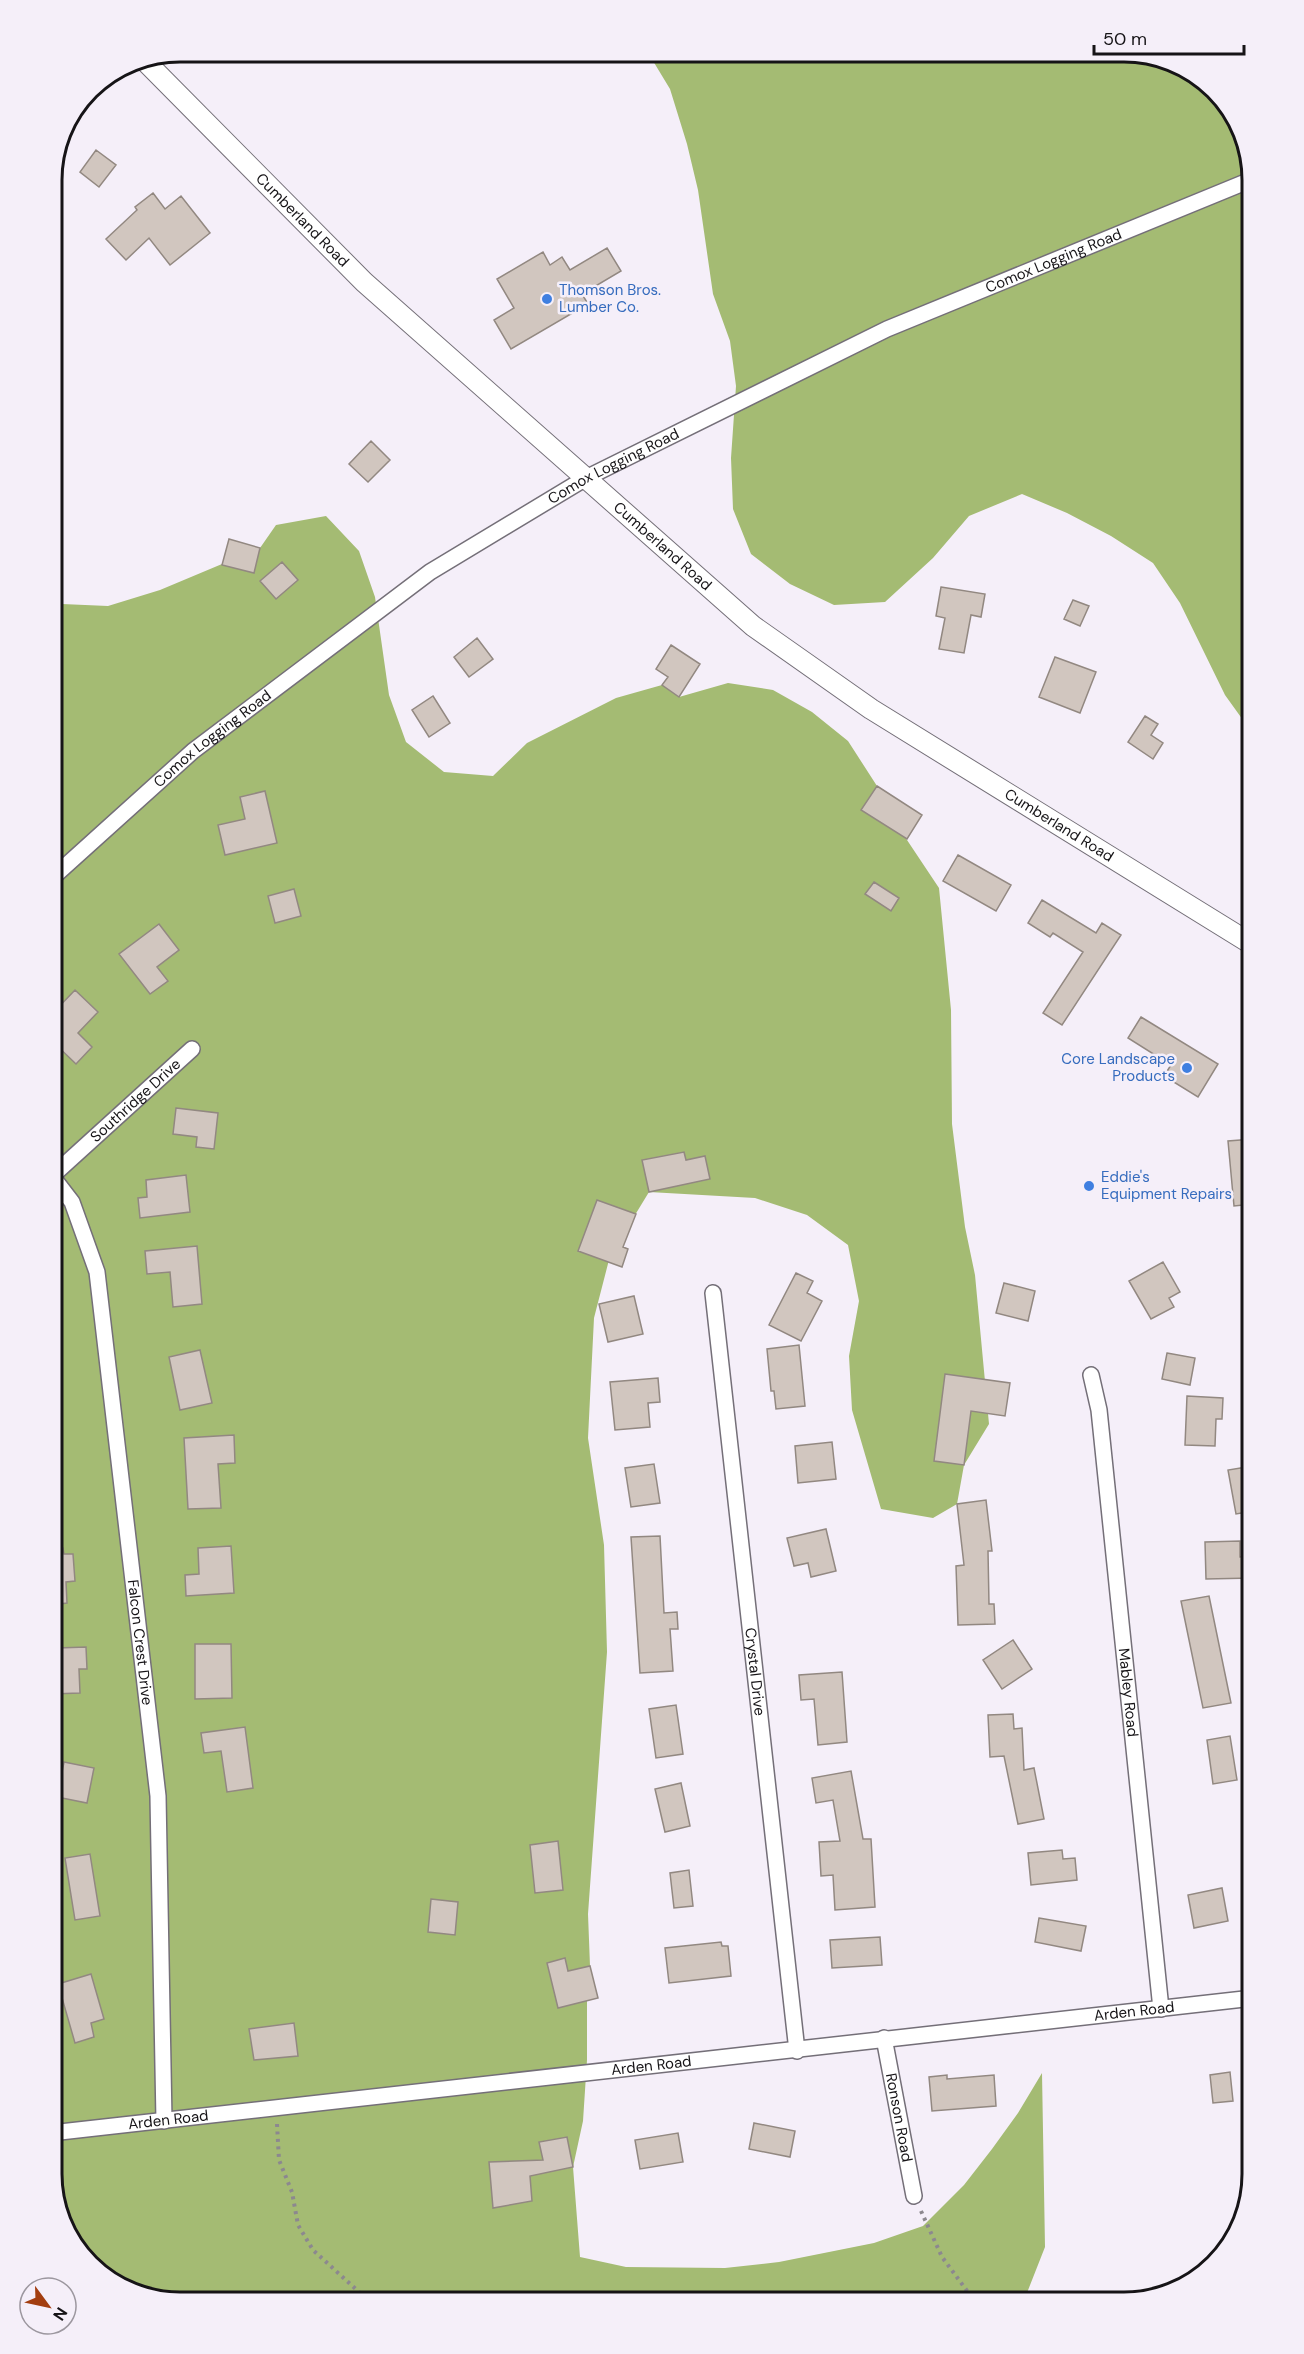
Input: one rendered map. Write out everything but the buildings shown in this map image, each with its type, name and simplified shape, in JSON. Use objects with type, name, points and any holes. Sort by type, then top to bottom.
[{"type":"street","name":"Cumberland Road","points":[[150,66],[364,282],[753,626],[871,709],[1242,938]]},
{"type":"street","name":"Comox Logging Road","points":[[62,869],[193,751],[411,586],[430,572],[586,478],[887,329],[1242,184]]},
{"type":"street","name":"Southridge Drive","points":[[62,1167],[192,1049]]},
{"type":"street","name":"Falcon Crest Drive","points":[[62,1190],[72,1202],[97,1272],[158,1796],[164,2121]]},
{"type":"street","name":"Crystal Drive","points":[[713,1293],[797,2051]]},
{"type":"street","name":"Mabley Road","points":[[1091,1375],[1099,1410],[1161,2009]]},
{"type":"street","name":"Arden Road","points":[[62,2132],[1242,1999]]},
{"type":"street","name":"Ronson Road","points":[[884,2038],[914,2196]]},
{"type":"path","points":[[276,2109],[279,2160],[292,2192],[298,2225],[313,2250],[359,2292]]},
{"type":"path","points":[[914,2196],[942,2256],[968,2292]]},
{"type":"green space","points":[[654,62],[1132,62],[1170,70],[1208,96],[1234,134],[1240,157],[1242,180],[1242,719],[1225,695],[1180,603],[1153,563],[1111,536],[1067,513],[1022,494],[969,516],[933,558],[885,602],[834,605],[790,584],[751,554],[733,509],[731,458],[736,386],[730,341],[713,294],[698,190],[670,89]]},
{"type":"green space","points":[[326,516],[359,551],[375,597],[389,695],[406,742],[444,772],[493,776],[527,743],[616,698],[662,685],[679,697],[728,683],[773,690],[812,712],[848,741],[877,786],[907,840],[939,888],[951,1010],[952,1124],[965,1227],[975,1275],[989,1424],[964,1465],[957,1504],[933,1518],[881,1509],[852,1410],[849,1356],[859,1301],[848,1245],[807,1215],[755,1198],[649,1192],[610,1256],[594,1318],[588,1438],[604,1545],[607,1652],[588,1914],[590,1966],[583,2121],[573,2167],[580,2257],[626,2267],[725,2268],[779,2262],[874,2243],[923,2226],[964,2185],[1018,2113],[1042,2073],[1045,2247],[1027,2292],[172,2292],[134,2284],[108,2268],[86,2246],[70,2220],[62,2182],[62,604],[108,606],[160,590],[260,548],[276,525]]},
{"type":"place","name":"Thomson Bros. Lumber Co.","points":[[547,299]]},
{"type":"place","name":"Core Landscape Products","points":[[1187,1068]]},
{"type":"place","name":"Eddie's Equipment Repairs","points":[[1089,1186]]}]
